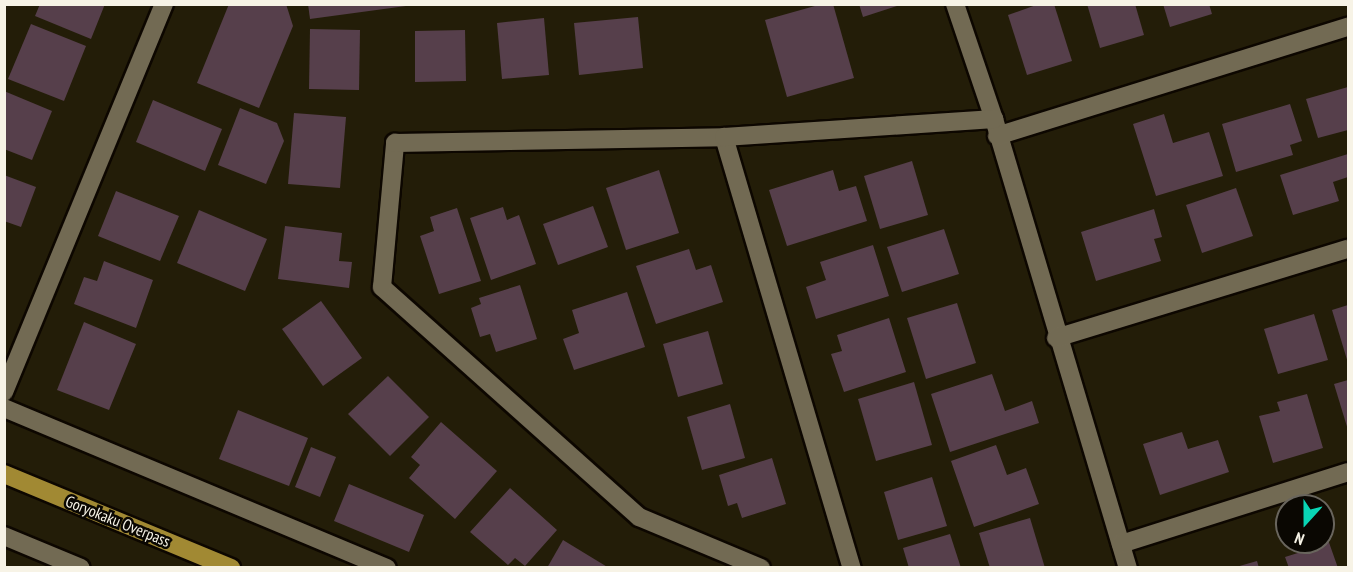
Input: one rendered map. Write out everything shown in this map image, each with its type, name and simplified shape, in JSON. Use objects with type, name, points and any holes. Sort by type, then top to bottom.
[{"type":"main road","name":"Goryokaku Overpass","points":[[4,474],[231,567]]},
{"type":"street","points":[[4,392],[164,4]]},
{"type":"street","points":[[955,4],[995,128],[1056,338],[1128,567]]},
{"type":"street","points":[[761,567],[639,517],[382,288],[395,143],[724,137],[995,128],[1348,27]]},
{"type":"street","points":[[724,137],[852,567]]},
{"type":"street","points":[[1056,338],[1348,249]]},
{"type":"street","points":[[4,408],[387,567]]},
{"type":"street","points":[[1121,544],[1348,472]]},
{"type":"street","points":[[4,536],[81,567]]},
{"type":"building","points":[[40,4],[105,4],[91,39],[35,16]]},
{"type":"building","points":[[229,4],[286,4],[293,26],[259,108],[197,83]]},
{"type":"building","points":[[308,4],[406,4],[406,6],[310,19]]},
{"type":"building","points":[[822,4],[833,4],[854,78],[787,97],[765,20]]},
{"type":"building","points":[[859,4],[900,4],[900,5],[863,17]]},
{"type":"building","points":[[1039,4],[1054,4],[1072,61],[1027,75],[1008,15]]},
{"type":"building","points":[[1087,4],[1135,4],[1144,35],[1100,48]]},
{"type":"building","points":[[1163,4],[1209,4],[1212,14],[1170,27]]},
{"type":"building","points":[[638,17],[643,68],[579,75],[574,23]]},
{"type":"building","points":[[544,18],[549,75],[502,79],[497,23]]},
{"type":"building","points":[[31,24],[86,46],[64,101],[8,79]]},
{"type":"building","points":[[310,29],[360,30],[359,90],[309,89]]},
{"type":"building","points":[[465,30],[466,81],[415,82],[415,31]]},
{"type":"building","points":[[1348,87],[1348,130],[1318,138],[1306,99]]},
{"type":"building","points":[[4,91],[52,111],[32,160],[4,149]]},
{"type":"building","points":[[153,100],[222,129],[205,171],[136,142]]},
{"type":"building","points":[[1290,104],[1302,141],[1290,145],[1293,155],[1236,172],[1222,124]]},
{"type":"building","points":[[240,108],[277,123],[284,141],[266,184],[218,165]]},
{"type":"building","points":[[294,113],[346,117],[340,188],[288,184]]},
{"type":"building","points":[[1164,114],[1173,143],[1209,132],[1223,176],[1156,196],[1133,124]]},
{"type":"building","points":[[1348,154],[1348,177],[1333,182],[1339,201],[1293,215],[1280,175]]},
{"type":"building","points":[[912,161],[928,215],[880,229],[864,176]]},
{"type":"building","points":[[659,170],[679,233],[626,250],[606,188]]},
{"type":"building","points":[[833,170],[839,191],[856,186],[867,221],[787,246],[769,190]]},
{"type":"building","points":[[4,175],[36,187],[21,227],[4,221]]},
{"type":"building","points":[[1236,188],[1253,236],[1202,253],[1186,205]]},
{"type":"building","points":[[116,191],[179,216],[160,261],[98,236]]},
{"type":"building","points":[[593,206],[608,247],[558,265],[543,224]]},
{"type":"building","points":[[503,207],[507,220],[519,215],[536,264],[491,280],[470,218]]},
{"type":"building","points":[[457,208],[481,281],[439,294],[420,236],[434,231],[430,217]]},
{"type":"building","points":[[1154,209],[1162,237],[1154,239],[1161,261],[1096,281],[1081,232]]},
{"type":"building","points":[[199,210],[267,239],[245,291],[177,263]]},
{"type":"building","points":[[285,226],[342,233],[339,261],[352,262],[349,288],[278,279]]},
{"type":"building","points":[[944,229],[959,274],[902,292],[887,247]]},
{"type":"building","points":[[873,245],[889,296],[816,319],[806,287],[826,280],[820,262]]},
{"type":"building","points":[[689,249],[696,270],[711,265],[723,302],[656,324],[636,266]]},
{"type":"building","points":[[104,261],[153,280],[136,328],[74,304],[84,277],[97,281]]},
{"type":"building","points":[[520,285],[537,339],[496,352],[490,334],[480,337],[471,308],[481,304],[479,298]]},
{"type":"building","points":[[627,292],[645,347],[574,370],[563,339],[579,333],[572,310]]},
{"type":"building","points":[[321,301],[362,358],[323,386],[282,329]]},
{"type":"building","points":[[957,303],[976,363],[926,379],[907,318]]},
{"type":"building","points":[[1348,305],[1348,363],[1332,310]]},
{"type":"building","points":[[1314,314],[1328,360],[1278,374],[1264,329]]},
{"type":"building","points":[[889,318],[906,372],[844,392],[831,354],[842,351],[837,335]]},
{"type":"building","points":[[84,322],[136,344],[109,410],[57,390]]},
{"type":"building","points":[[708,331],[723,384],[678,397],[663,344]]},
{"type":"building","points":[[992,374],[1005,411],[1032,401],[1039,423],[950,452],[931,394]]},
{"type":"building","points":[[388,376],[429,417],[390,456],[348,414]]},
{"type":"building","points":[[1348,380],[1348,430],[1334,384]]},
{"type":"building","points":[[914,382],[932,445],[876,461],[858,399]]},
{"type":"building","points":[[1307,394],[1323,448],[1273,463],[1259,416],[1280,411],[1277,402]]},
{"type":"building","points":[[730,404],[745,458],[702,470],[687,417]]},
{"type":"building","points":[[238,410],[308,438],[289,486],[219,459]]},
{"type":"building","points":[[441,422],[497,471],[455,519],[409,478],[420,465],[411,457]]},
{"type":"building","points":[[1182,432],[1188,449],[1218,440],[1229,472],[1160,495],[1143,444]]},
{"type":"building","points":[[996,445],[1007,475],[1026,468],[1039,504],[974,527],[951,461]]},
{"type":"building","points":[[311,447],[336,457],[320,497],[295,487]]},
{"type":"building","points":[[772,458],[786,504],[742,518],[737,503],[728,506],[719,475]]},
{"type":"building","points":[[932,477],[947,526],[898,540],[884,492]]},
{"type":"building","points":[[349,484],[424,515],[409,552],[334,521]]},
{"type":"building","points":[[510,488],[557,530],[525,566],[515,558],[508,565],[470,532]]},
{"type":"building","points":[[1030,518],[1045,568],[990,568],[979,533]]},
{"type":"building","points":[[950,534],[961,568],[909,568],[903,548]]},
{"type":"building","points":[[563,540],[609,568],[547,568]]},
{"type":"building","points":[[1295,554],[1333,554],[1338,568],[1289,568],[1285,557]]},
{"type":"building","points":[[1257,561],[1259,568],[1236,567]]}]
